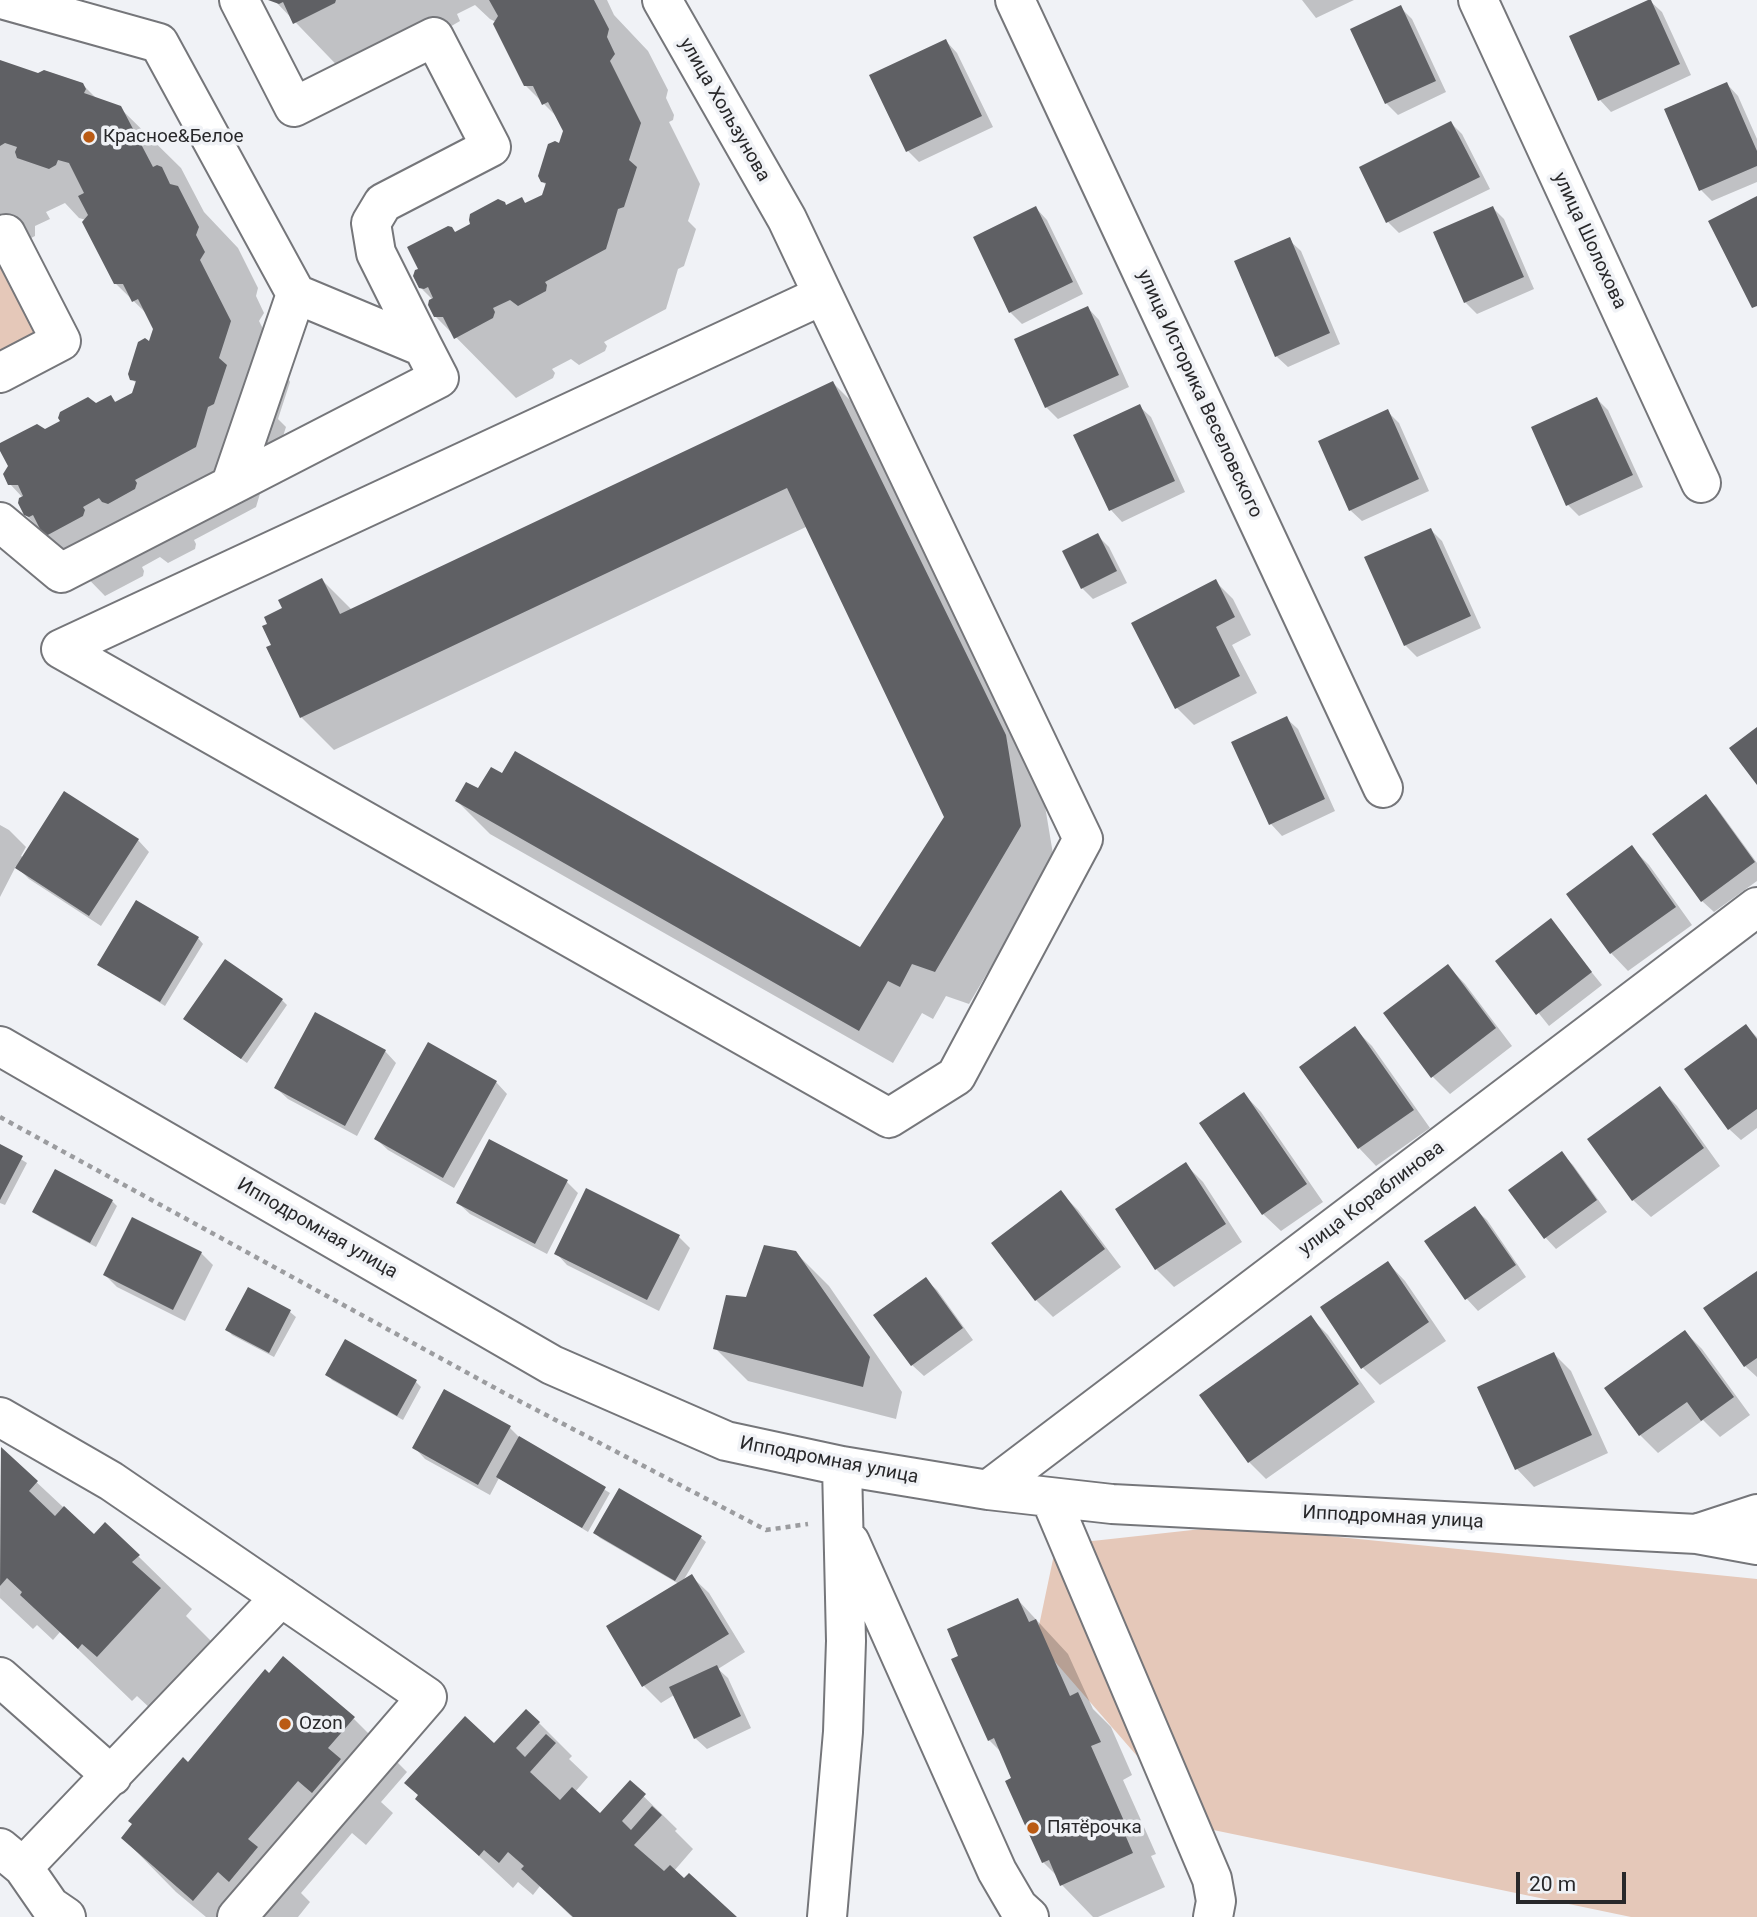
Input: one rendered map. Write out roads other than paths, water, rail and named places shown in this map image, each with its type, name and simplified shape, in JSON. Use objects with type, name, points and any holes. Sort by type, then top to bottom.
[{"type":"street","points":[[5,0],[159,43],[296,295],[423,347]]},
{"type":"street","points":[[0,522],[61,573],[439,378],[376,253],[371,223],[383,203],[491,147],[434,37],[294,107],[239,0]]},
{"type":"street","name":"улица Хользунова","points":[[662,0],[787,219],[1083,839],[956,1076],[889,1118],[61,649],[823,295]]},
{"type":"street","name":"улица Историка Веселовского","points":[[1015,0],[1383,788]]},
{"type":"street","name":"улица Шолохова","points":[[1478,0],[1701,483]]},
{"type":"street","points":[[0,238],[6,234],[61,341],[0,373]]},
{"type":"street","points":[[231,484],[296,295]]},
{"type":"street","name":"улица Кораблинова","points":[[988,1490],[1757,907]]},
{"type":"street","name":"Ипподромная улица","points":[[0,1046],[552,1365],[726,1441],[842,1466],[988,1490],[1050,1497],[1140,1506],[1696,1534],[1757,1545]]},
{"type":"street","points":[[0,1417],[111,1481],[427,1697],[237,1917]]},
{"type":"street","points":[[827,1917],[843,1732],[846,1641],[842,1466]]},
{"type":"street","points":[[1050,1497],[1212,1879],[1216,1901],[1213,1917]]},
{"type":"street","points":[[1696,1534],[1757,1514]]},
{"type":"street","points":[[843,1524],[997,1871],[1018,1907],[1029,1917]]},
{"type":"street","points":[[66,1917],[50,1906],[11,1857],[111,1776],[281,1597]]},
{"type":"street","points":[[0,1677],[111,1776]]},
{"type":"place","name":"Красное&Белое","points":[[89,137]]},
{"type":"place","name":"Ozon","points":[[285,1724]]},
{"type":"place","name":"Пятёрочка","points":[[1033,1828]]}]
